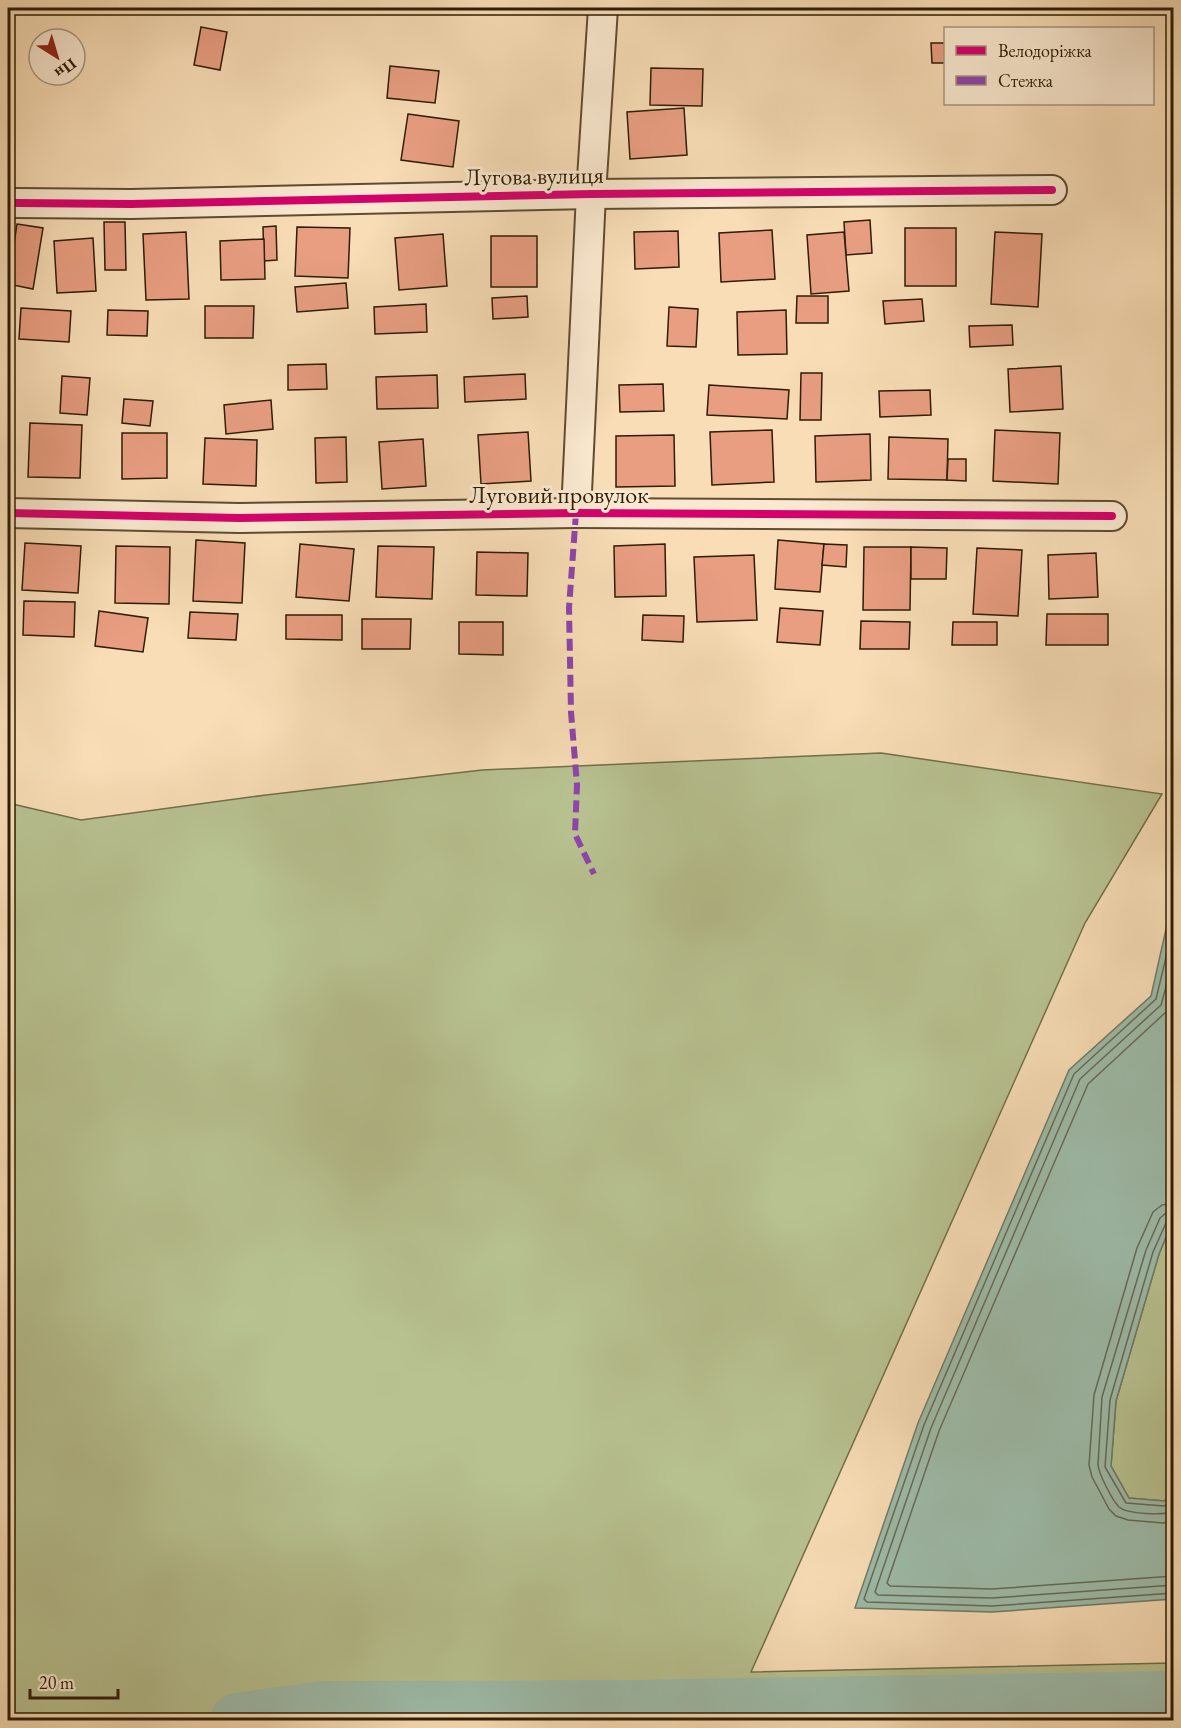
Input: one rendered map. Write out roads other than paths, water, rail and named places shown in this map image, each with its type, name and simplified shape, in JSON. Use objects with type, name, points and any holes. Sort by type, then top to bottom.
[{"type":"street","points":[[576,513],[591,194],[603,8]]},
{"type":"street","name":"Лугова вулиця","points":[[16,203],[143,204],[591,194],[1052,190]]},
{"type":"street","name":"Луговий провулок","points":[[8,513],[239,518],[576,513],[1112,516]]},
{"type":"water","points":[[1173,898],[1173,1220],[1159,1254],[1116,1401],[1111,1466],[1129,1498],[1164,1501],[1173,1494],[1173,1599],[992,1612],[855,1608],[918,1423],[1069,1070],[1151,996]]},
{"type":"waterway","points":[[237,1720],[323,1708],[632,1707],[1174,1698]]}]
